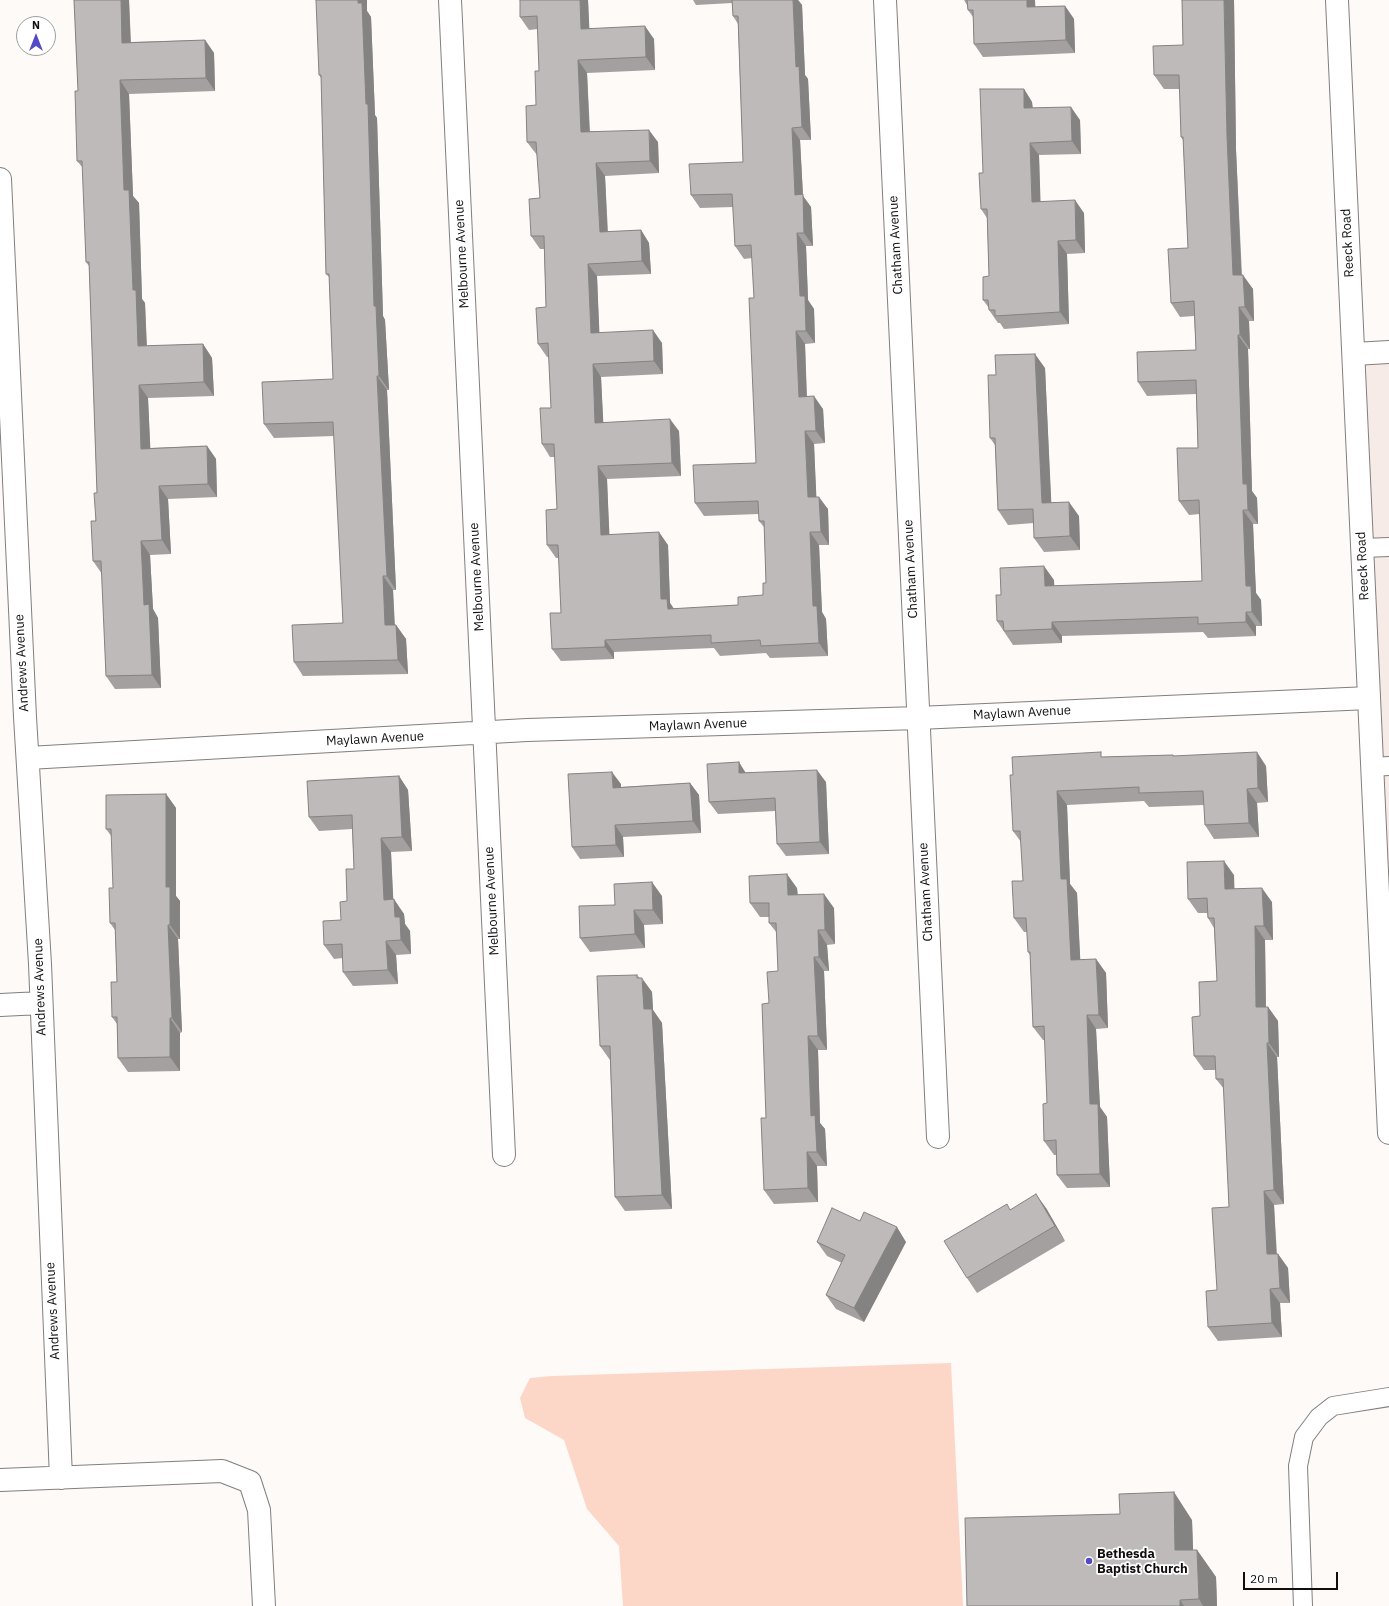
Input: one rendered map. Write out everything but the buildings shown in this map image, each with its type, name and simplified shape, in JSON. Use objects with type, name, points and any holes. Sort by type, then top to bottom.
[{"type":"street","name":"Melbourne Avenue","points":[[450,0],[504,1155]]},
{"type":"street","name":"Chatham Avenue","points":[[885,0],[938,1137]]},
{"type":"street","name":"Reeck Road","points":[[1337,0],[1369,698],[1381,767],[1389,1133]]},
{"type":"street","name":"Andrews Avenue","points":[[0,179],[41,1003],[61,1478]]},
{"type":"street","points":[[1354,354],[1389,352]]},
{"type":"street","name":"Maylawn Avenue","points":[[28,758],[484,732],[918,718],[1369,698]]},
{"type":"street","points":[[0,1005],[41,1003]]},
{"type":"street","points":[[0,1480],[222,1471],[250,1482],[259,1510],[264,1606]]},
{"type":"lane","points":[[1363,548],[1389,547]]},
{"type":"lane","points":[[1303,1606],[1298,1466],[1304,1437],[1319,1417],[1333,1406],[1389,1397]]},
{"type":"shaded area","points":[[1389,352],[1389,924],[1354,354]]},
{"type":"shaded area","points":[[951,1363],[963,1606],[623,1606],[619,1546],[587,1509],[564,1440],[525,1418],[520,1398],[530,1378],[552,1376]]},
{"type":"place","name":"Bethesda Baptist Church","points":[[1089,1561]]}]
